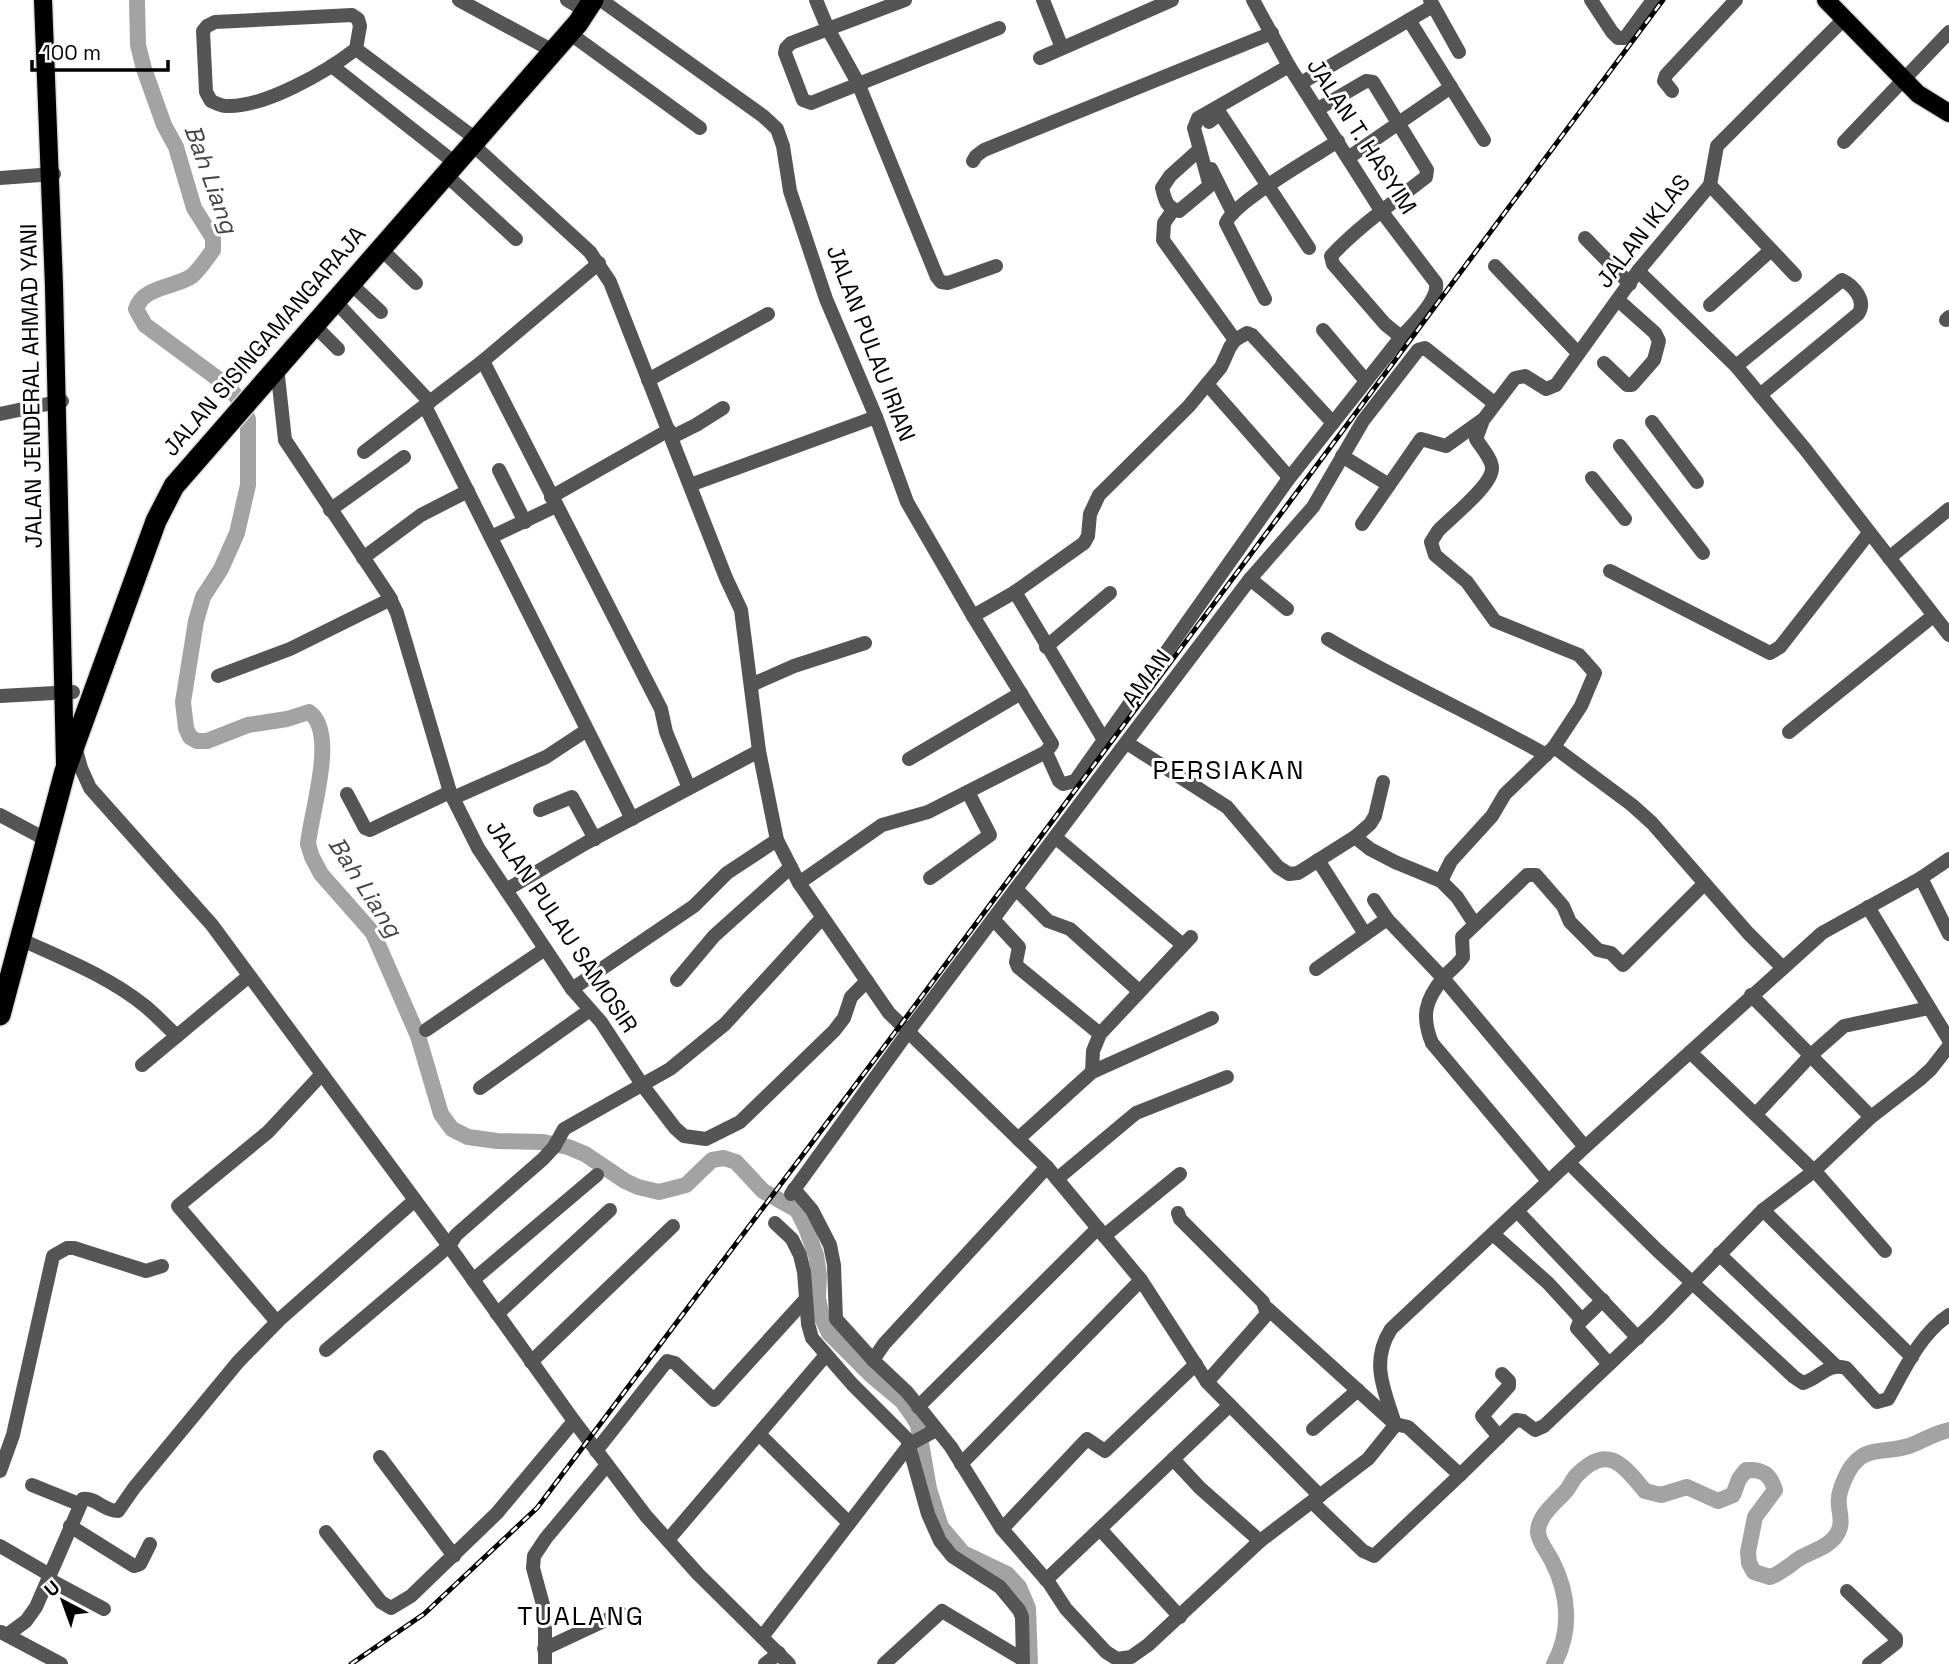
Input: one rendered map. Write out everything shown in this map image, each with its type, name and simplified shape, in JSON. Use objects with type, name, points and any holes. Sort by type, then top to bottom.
[{"type":"highway","name":"JALAN SISINGAMANGARAJA","points":[[0,1015],[4,986],[20,939],[65,771],[156,522],[174,485],[594,4]]},
{"type":"main road","name":"JALAN JENDERAL AHMAD YANI","points":[[46,1],[67,693],[65,771]]},
{"type":"main road","points":[[1837,7],[1903,80],[1918,94],[1949,113]]},
{"type":"main road","name":"JALAN JENDERAL AHMAD YANI","points":[[67,693],[75,744]]},
{"type":"street","points":[[459,0],[553,51]]},
{"type":"street","name":"JALAN PULAU IRIAN","points":[[567,0],[594,4],[763,116],[777,130],[783,146],[790,191],[826,299],[876,416],[907,502],[973,616],[1051,739],[1052,744],[1046,751]]},
{"type":"street","points":[[816,0],[828,29],[858,83],[937,277],[941,282],[948,283],[996,265]]},
{"type":"street","points":[[905,0],[791,43],[785,53],[803,100],[811,103],[999,28]]},
{"type":"street","points":[[1043,0],[1062,48]]},
{"type":"street","points":[[1040,58],[1172,0]]},
{"type":"street","name":"JALAN T. HASYIM","points":[[1253,0],[1289,66],[1382,212],[1436,283],[1436,293],[1401,337]]},
{"type":"street","points":[[1591,0],[1618,38],[1625,38],[1653,0]]},
{"type":"street","points":[[1672,91],[1664,81],[1666,75],[1736,0]]},
{"type":"street","points":[[1301,82],[1409,20],[1432,3],[1459,52]]},
{"type":"street","name":"JALAN IKLAS","points":[[1494,403],[1520,375],[1546,389],[1556,385],[1634,278],[1710,185],[1717,146],[1837,7]]},
{"type":"street","points":[[352,15],[358,19],[360,26],[356,49],[332,66],[255,103],[225,106],[211,101],[206,92],[202,31],[215,22],[352,15]]},
{"type":"street","points":[[1409,20],[1484,141]]},
{"type":"street","points":[[568,32],[700,128]]},
{"type":"street","points":[[1844,142],[1949,32]]},
{"type":"street","points":[[973,161],[984,150],[1272,33]]},
{"type":"street","points":[[356,49],[474,141],[599,262],[610,282],[741,610],[759,751],[777,840],[799,883],[822,918],[889,1013],[1047,1167],[1141,1280],[1207,1382],[1363,1551],[1374,1556],[1516,1420],[1520,1419],[1539,1430],[1638,1338],[1763,1210],[1814,1170],[1871,1116],[1925,1075],[1949,1046]]},
{"type":"street","points":[[332,66],[450,169],[516,239]]},
{"type":"street","points":[[1200,149],[1170,176],[1162,188],[1166,203],[1173,210],[1179,211],[1208,187],[1200,149],[1194,128],[1198,118],[1289,66]]},
{"type":"street","points":[[799,883],[882,825],[928,812],[1046,751],[1059,781],[1069,784],[1075,781],[1287,481],[1401,337],[1385,324],[1332,264],[1331,256],[1347,239],[1428,174],[1424,162],[1370,80],[1318,109]]},
{"type":"street","points":[[1348,158],[1451,87]]},
{"type":"street","points":[[1233,213],[1216,180],[1202,138],[1202,127],[1218,114],[1222,115],[1308,248]]},
{"type":"street","points":[[1265,299],[1226,223],[1227,218],[1269,186],[1338,141]]},
{"type":"street","points":[[0,178],[51,175]]},
{"type":"street","points":[[1710,185],[1794,275]]},
{"type":"street","points":[[1173,210],[1164,223],[1163,240],[1235,340]]},
{"type":"street","points":[[1585,239],[1736,366],[1949,635]]},
{"type":"street","points":[[380,248],[416,283]]},
{"type":"street","points":[[1710,305],[1771,250]]},
{"type":"street","points":[[364,452],[483,361],[599,262]]},
{"type":"street","points":[[1495,266],[1578,353]]},
{"type":"street","points":[[1736,366],[1842,280],[1855,290],[1862,302],[1858,314],[1760,395]]},
{"type":"street","points":[[350,283],[381,312]]},
{"type":"street","points":[[1604,363],[1627,385],[1632,385],[1654,359],[1659,341],[1655,333],[1618,300]]},
{"type":"street","points":[[335,301],[428,404],[468,491],[632,819]]},
{"type":"street","points":[[648,380],[768,314]]},
{"type":"street","points":[[314,325],[338,349]]},
{"type":"street","points":[[1323,330],[1366,381]]},
{"type":"street","points":[[973,616],[1014,592],[1084,543],[1088,536],[1090,514],[1099,495],[1189,406],[1221,367],[1235,340],[1247,333],[1252,334],[1333,423]]},
{"type":"street","name":"AMAN","points":[[873,1360],[836,1319],[834,1265],[830,1245],[812,1210],[793,1192],[908,1032],[1250,579],[1313,508],[1363,421],[1418,351],[1425,348],[1494,403]]},
{"type":"street","points":[[483,361],[661,709],[666,732],[689,788]]},
{"type":"street","name":"JALAN PULAU SAMOSIR","points":[[277,368],[285,439],[391,599],[452,795],[478,848],[572,989],[601,1022],[643,1086],[675,1128],[684,1136],[706,1139],[740,1122],[834,1031],[844,1018],[851,997],[867,981]]},
{"type":"street","points":[[1207,384],[1287,475],[1287,481]]},
{"type":"street","points":[[0,414],[59,402]]},
{"type":"street","points":[[1441,881],[1451,861],[1492,816],[1505,794],[1550,751],[1581,706],[1595,673],[1579,655],[1495,621],[1467,582],[1435,555],[1431,547],[1432,538],[1481,489],[1492,472],[1489,460],[1476,439],[1483,420],[1494,403]]},
{"type":"street","points":[[491,537],[525,522],[671,433],[696,425],[723,408]]},
{"type":"street","points":[[690,485],[876,416]]},
{"type":"street","points":[[1362,524],[1421,439],[1426,438],[1446,446],[1483,420]]},
{"type":"street","points":[[1652,422],[1697,482]]},
{"type":"street","points":[[1620,446],[1703,553]]},
{"type":"street","points":[[1342,456],[1389,485]]},
{"type":"street","points":[[330,510],[404,457]]},
{"type":"street","points":[[499,470],[525,522]]},
{"type":"street","points":[[1592,478],[1625,519]]},
{"type":"street","points":[[363,558],[421,515],[468,491]]},
{"type":"street","points":[[1889,558],[1949,509]]},
{"type":"street","points":[[1610,571],[1770,653],[1780,646],[1869,533]]},
{"type":"street","points":[[1250,579],[1287,609]]},
{"type":"street","points":[[1014,592],[1104,740]]},
{"type":"street","points":[[1046,647],[1110,593]]},
{"type":"street","points":[[218,676],[290,649],[391,599]]},
{"type":"street","points":[[1789,732],[1933,616]]},
{"type":"street","points":[[1328,639],[1369,663],[1506,732],[1550,751],[1632,805],[1652,823],[1748,933],[1782,967]]},
{"type":"street","points":[[751,685],[794,666],[865,643]]},
{"type":"street","points":[[0,696],[67,693]]},
{"type":"street","points":[[909,759],[1021,693]]},
{"type":"street","points":[[347,794],[365,828],[370,830],[546,757],[587,730]]},
{"type":"street","points":[[1127,743],[1227,807],[1282,871],[1289,874],[1298,873],[1355,837],[1370,824],[1375,816],[1383,782]]},
{"type":"street","points":[[75,744],[90,788],[212,925],[596,1451],[698,1574],[784,1659]]},
{"type":"street","points":[[506,891],[595,839],[759,751]]},
{"type":"street","points":[[65,771],[78,783],[90,788]]},
{"type":"street","points":[[930,878],[990,835],[968,792]]},
{"type":"street","points":[[540,810],[572,797],[595,839]]},
{"type":"street","points":[[0,815],[47,840]]},
{"type":"street","points":[[1055,837],[1187,941],[1100,1034],[1093,1051],[1092,1072]]},
{"type":"street","points":[[1355,837],[1383,855],[1441,881],[1457,897],[1474,923]]},
{"type":"street","points":[[572,989],[694,906],[727,873],[777,840]]},
{"type":"street","points":[[1395,1424],[1379,1370],[1382,1343],[1391,1329],[1548,1181],[1822,933],[1921,878],[1949,859]]},
{"type":"street","points":[[1318,860],[1365,934]]},
{"type":"street","points":[[677,979],[715,936],[791,867]]},
{"type":"street","points":[[1548,1181],[1432,1043],[1424,1025],[1426,1007],[1443,978],[1463,957],[1461,940],[1474,923],[1531,873],[1536,875],[1563,906],[1570,922],[1598,950],[1611,953],[1623,965],[1704,884]]},
{"type":"street","points":[[1921,878],[1949,934]]},
{"type":"street","points":[[1016,889],[1048,921],[1070,929],[1139,992]]},
{"type":"street","points":[[1374,900],[1387,919],[1443,978],[1586,1147]]},
{"type":"street","points":[[1868,907],[1949,1040]]},
{"type":"street","points":[[326,1350],[449,1247],[456,1235],[554,1147],[564,1129],[670,1069],[725,1024],[822,918]]},
{"type":"street","points":[[993,919],[1019,947],[1016,962],[1018,967],[1100,1034]]},
{"type":"street","points":[[1316,970],[1387,919]]},
{"type":"street","points":[[20,939],[116,986],[145,1006],[177,1036]]},
{"type":"street","points":[[426,1030],[545,948]]},
{"type":"street","points":[[142,1065],[249,976]]},
{"type":"street","points":[[1751,995],[1871,1116]]},
{"type":"street","points":[[1756,1114],[1811,1055],[1844,1026],[1929,1008]]},
{"type":"street","points":[[480,1088],[590,1010]]},
{"type":"street","points":[[1018,1139],[1092,1072],[1212,1018]]},
{"type":"street","points":[[1690,1052],[1814,1170],[1885,1251]]},
{"type":"street","points":[[277,1322],[178,1206],[268,1132],[322,1074]]},
{"type":"street","points":[[1057,1179],[1136,1113],[1227,1077]]},
{"type":"street","points":[[1569,1163],[1657,1250],[1794,1377],[1803,1383],[1835,1365]]},
{"type":"street","points":[[1047,1167],[884,1344],[873,1360],[907,1392],[934,1431],[951,1447],[1002,1529],[1075,1619],[1117,1659],[1131,1657],[1148,1645],[1260,1541],[1368,1459],[1395,1424]]},
{"type":"street","points":[[918,1407],[1101,1232],[1180,1174]]},
{"type":"street","points":[[473,1280],[597,1175]]},
{"type":"street","points":[[4,1633],[26,1621],[36,1607],[79,1504],[87,1498],[118,1511],[205,1401],[277,1322],[415,1200]]},
{"type":"street","points":[[496,1314],[610,1210]]},
{"type":"street","points":[[1763,1210],[1912,1357]]},
{"type":"street","points":[[1517,1211],[1638,1338]]},
{"type":"street","points":[[1178,1213],[1180,1219],[1264,1301],[1268,1309],[1395,1424],[1408,1427],[1460,1475]]},
{"type":"street","points":[[775,1223],[792,1239],[800,1255],[804,1272],[807,1324],[812,1338],[912,1442],[928,1514],[940,1541],[952,1556],[1000,1587],[1020,1610],[1022,1662]]},
{"type":"street","points":[[531,1362],[673,1226]]},
{"type":"street","points":[[1493,1234],[1548,1283],[1582,1320]]},
{"type":"street","points":[[0,1471],[13,1435],[53,1256],[67,1248],[75,1248],[146,1271],[162,1266]]},
{"type":"street","points":[[1719,1254],[1835,1365],[1846,1368],[1877,1402],[1888,1399],[1934,1325],[1949,1315]]},
{"type":"street","points":[[961,1464],[1141,1280]]},
{"type":"street","points":[[596,1451],[667,1361],[675,1363],[714,1400],[804,1300]]},
{"type":"street","points":[[1603,1300],[1577,1328],[1609,1364]]},
{"type":"street","points":[[1207,1382],[1268,1314],[1268,1309]]},
{"type":"street","points":[[668,1540],[826,1355]]},
{"type":"street","points":[[1002,1529],[1087,1439],[1105,1451],[1196,1364]]},
{"type":"street","points":[[1499,1437],[1482,1416],[1509,1386],[1509,1381],[1502,1374]]},
{"type":"street","points":[[1313,1429],[1358,1390]]},
{"type":"street","points":[[1046,1580],[1230,1405]]},
{"type":"street","points":[[326,1532],[381,1602],[391,1608],[411,1596],[498,1514],[574,1421]]},
{"type":"street","points":[[762,1637],[912,1442],[934,1431]]},
{"type":"street","points":[[760,1434],[849,1523]]},
{"type":"street","points":[[380,1457],[454,1556]]},
{"type":"street","points":[[1173,1459],[1200,1488],[1260,1541]]},
{"type":"street","points":[[545,1664],[545,1612],[533,1568],[534,1556],[607,1465]]},
{"type":"street","points":[[32,1485],[79,1504]]},
{"type":"street","points":[[70,1526],[134,1566],[140,1564],[150,1544]]},
{"type":"street","points":[[1100,1529],[1180,1617]]},
{"type":"street","points":[[0,1546],[104,1609]]},
{"type":"street","points":[[1847,1591],[1896,1637],[1892,1648],[1870,1664]]},
{"type":"street","points":[[884,1664],[942,1611],[1022,1662]]},
{"type":"street","points":[[544,1649],[621,1613]]},
{"type":"street","points":[[4,1633],[61,1664]]},
{"type":"street","points":[[765,1664],[784,1659]]},
{"type":"waterway","name":"Bah Liang","points":[[137,0],[138,45],[144,69],[164,125],[176,147],[194,208],[213,238],[213,250],[192,276],[145,296],[136,309],[145,325],[225,384],[236,396],[248,419],[248,485],[237,533],[221,569],[203,597],[196,621],[183,702],[186,728],[190,737],[197,741],[207,741],[248,725],[287,719],[309,712],[317,722],[322,737],[322,754],[308,844],[312,857],[321,874],[373,933],[418,1036],[441,1114],[452,1129],[468,1137],[543,1142],[568,1147],[585,1154],[625,1181],[659,1192],[686,1185],[712,1160],[724,1158],[736,1162],[763,1191],[797,1210],[816,1255],[818,1298],[822,1318],[829,1333],[871,1375],[902,1401],[918,1425],[929,1489],[941,1527],[963,1553],[1007,1574],[1019,1587],[1028,1608],[1030,1664]]},
{"type":"waterway","name":"Bah Liang","points":[[1554,1664],[1564,1639],[1565,1599],[1558,1574],[1540,1540],[1539,1526],[1548,1510],[1588,1465],[1598,1460],[1614,1461],[1645,1491],[1661,1495],[1687,1487],[1718,1501],[1733,1495],[1746,1470],[1757,1470],[1765,1474],[1775,1490],[1755,1517],[1748,1552],[1749,1563],[1754,1572],[1770,1577],[1834,1539],[1841,1520],[1841,1487],[1848,1472],[1861,1457],[1909,1446],[1949,1430]]},
{"type":"railway","points":[[351,1664],[424,1614],[537,1508],[899,1027],[1663,0]]},
{"type":"district","name":"PERSIAKAN","points":[[1229,770]]},
{"type":"district","name":"TUALANG","points":[[581,1616]]}]
